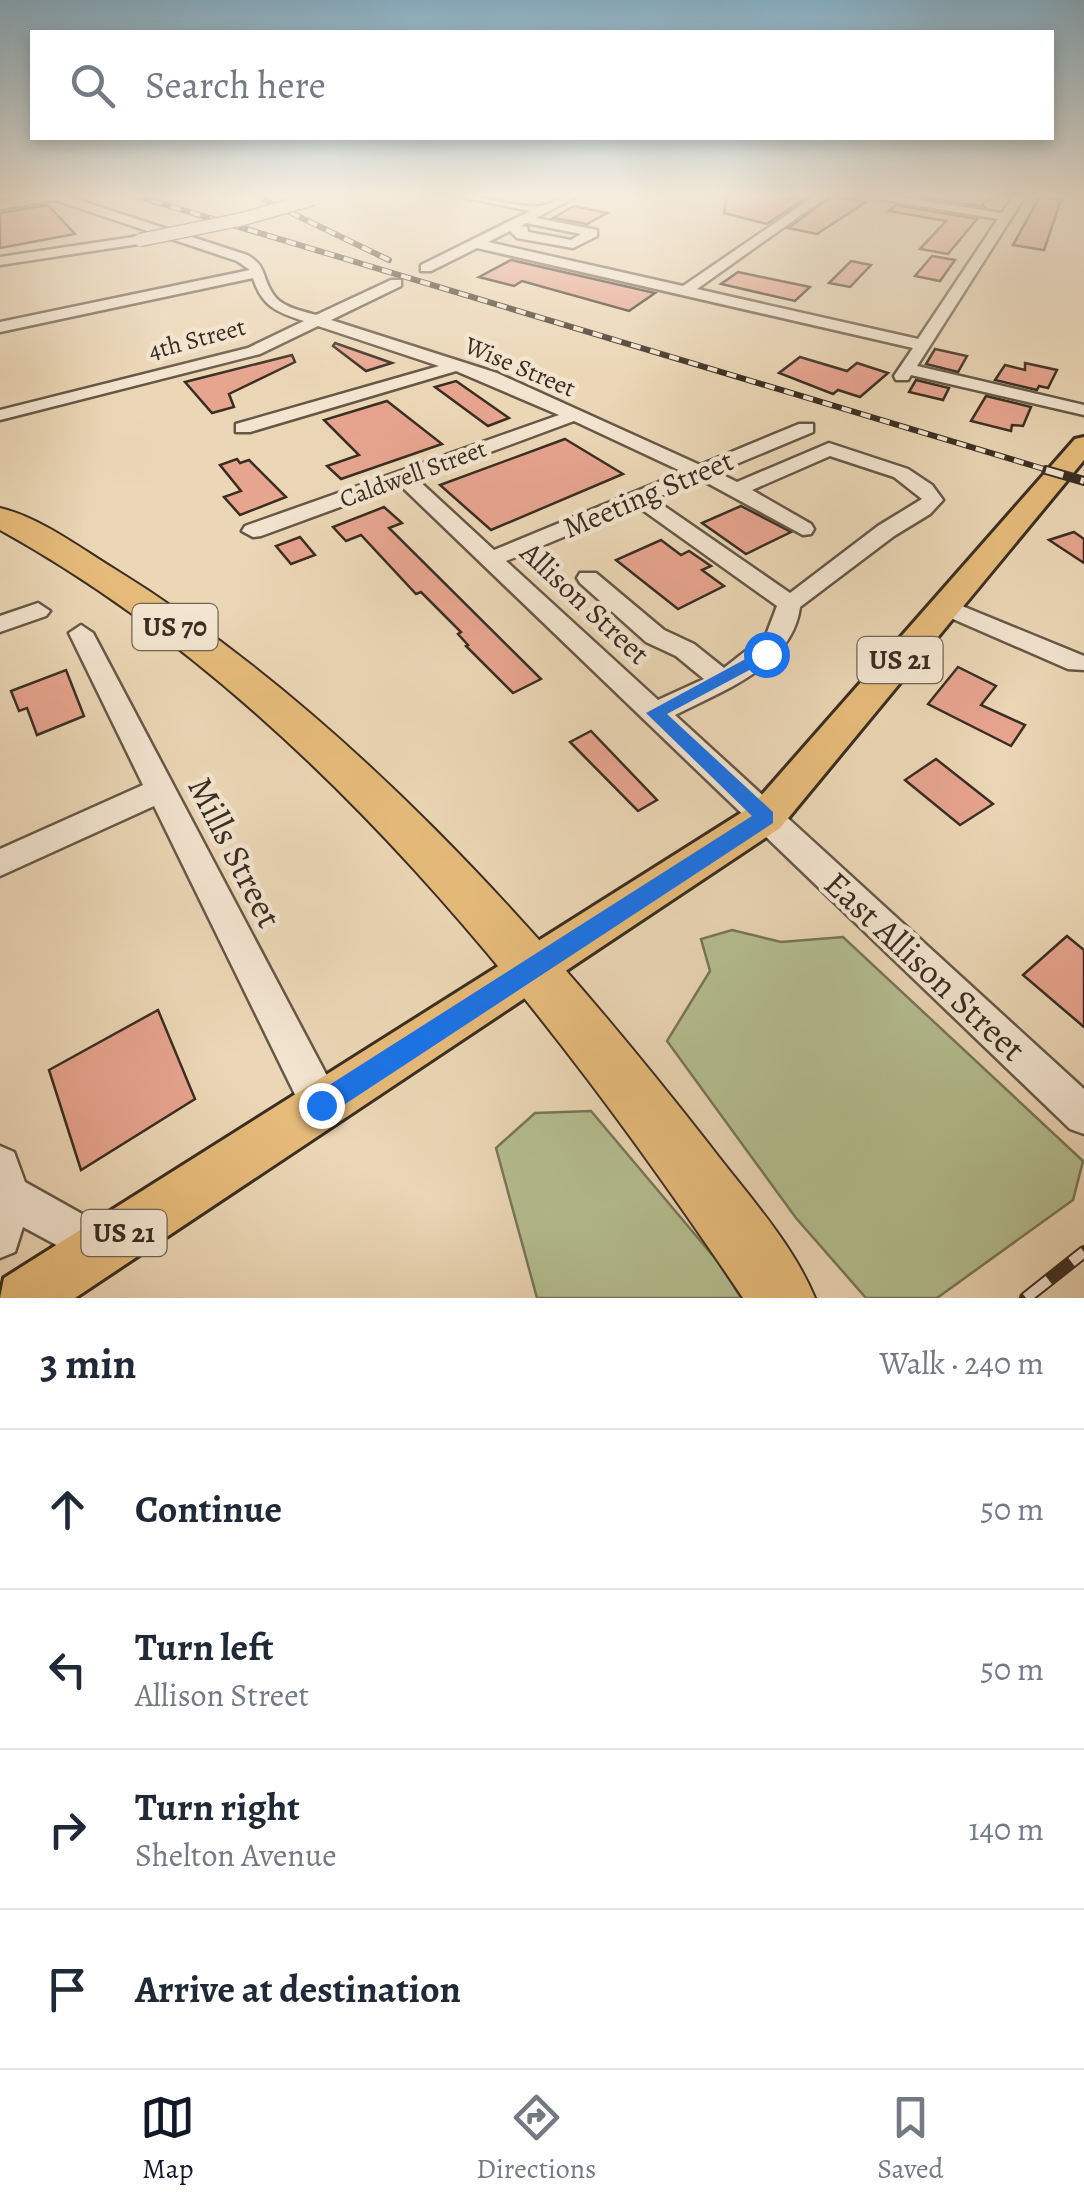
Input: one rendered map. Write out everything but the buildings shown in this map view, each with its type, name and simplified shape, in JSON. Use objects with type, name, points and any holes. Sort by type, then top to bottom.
[{"type":"highway","name":"US 70","points":[[0,517],[81,561],[150,607],[262,694],[335,759],[531,969],[660,1127],[782,1298]]},
{"type":"main road","name":"US 21","points":[[24,1298],[766,817],[1084,444]]},
{"type":"street","points":[[0,261],[36,256]]},
{"type":"street","points":[[235,256],[260,272]]},
{"type":"street","points":[[426,268],[450,256]]},
{"type":"street","points":[[528,256],[922,345]]},
{"type":"street","points":[[684,292],[736,256]]},
{"type":"street","points":[[981,256],[904,372],[1084,410]]},
{"type":"street","points":[[0,327],[260,272]]},
{"type":"street","name":"Wise Street","points":[[260,272],[267,298],[284,310],[503,382],[737,489],[803,528]]},
{"type":"street","name":"4th Street","points":[[0,415],[244,354],[396,283]]},
{"type":"street","points":[[243,428],[456,366]]},
{"type":"street","name":"Caldwell Street","points":[[253,532],[572,416]]},
{"type":"street","name":"Meeting Street","points":[[491,559],[806,428]]},
{"type":"street","points":[[737,489],[829,450],[910,478],[927,489],[932,500],[923,512],[886,532],[819,589],[789,603]]},
{"type":"street","name":"Allison Street","points":[[403,478],[766,817]]},
{"type":"street","points":[[639,498],[789,603]]},
{"type":"street","points":[[588,578],[656,636],[685,650],[720,679]]},
{"type":"street","points":[[655,713],[766,654],[790,622],[789,603]]},
{"type":"street","points":[[945,607],[1077,663]]},
{"type":"street","points":[[0,624],[38,610]]},
{"type":"street","name":"Mills Street","points":[[82,634],[321,1105]]},
{"type":"street","points":[[0,862],[161,790]]},
{"type":"street","name":"East Allison Street","points":[[766,817],[1084,1116]]},
{"type":"street","points":[[4,1180],[101,1248]]},
{"type":"street","points":[[0,1238],[4,1180]]},
{"type":"green space","points":[[732,930],[781,942],[843,937],[1083,1161],[1073,1200],[937,1298],[866,1298],[796,1218],[667,1041],[710,971],[701,939]]},
{"type":"green space","points":[[591,1111],[719,1263],[741,1298],[537,1298],[496,1148],[535,1113]]},
{"type":"railway","points":[[334,256],[1054,472]]},
{"type":"railway","points":[[380,256],[389,260]]},
{"type":"railway","points":[[1046,470],[1084,481]]},
{"type":"railway","points":[[1026,1298],[1084,1252]]},
{"type":"route","points":[[321,1105],[766,817],[655,713],[766,654]]}]
